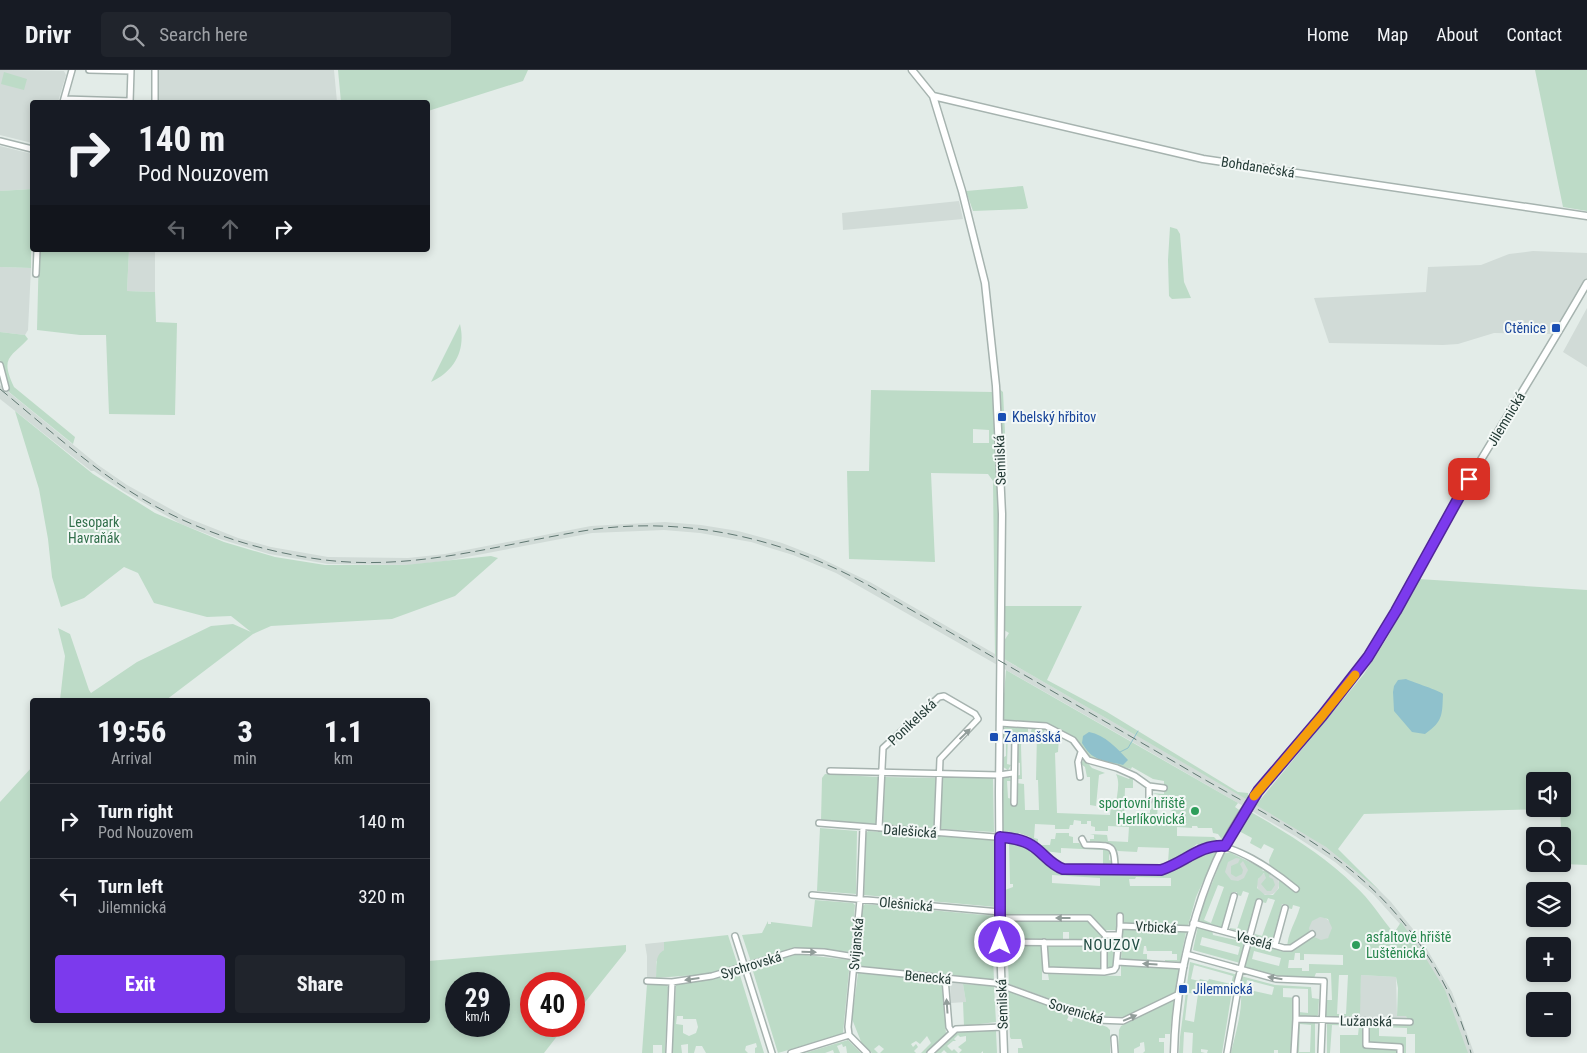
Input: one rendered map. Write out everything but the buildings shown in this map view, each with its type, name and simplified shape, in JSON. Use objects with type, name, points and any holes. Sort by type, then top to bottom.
[{"type":"street","points":[[63,100],[72,70]]},
{"type":"street","points":[[89,70],[131,71],[130,100]]},
{"type":"street","points":[[155,70],[155,100]]},
{"type":"street","name":"Semilská","points":[[912,70],[933,96],[962,191],[985,282],[997,393],[1001,474],[1002,608],[999,775],[1000,942],[1004,1053]]},
{"type":"street","name":"Bohdanečská","points":[[933,96],[1194,157],[1587,216]]},
{"type":"street","points":[[0,141],[30,148]]},
{"type":"street","points":[[36,274],[37,252]]},
{"type":"street","name":"Jilemnická","points":[[1174,1053],[1179,994],[1186,954],[1208,881],[1225,846],[1258,791],[1328,709],[1380,638],[1453,507],[1587,283]]},
{"type":"street","points":[[0,365],[6,388]]},
{"type":"street","name":"Ponikelská","points":[[882,773],[883,748],[938,697],[942,696],[976,714],[978,719],[941,757],[940,774]]},
{"type":"street","points":[[1000,723],[1046,726],[1068,737],[1088,760],[1117,768],[1135,776],[1149,786],[1164,788]]},
{"type":"street","points":[[1014,736],[1014,803]]},
{"type":"street","points":[[1080,777],[1078,762],[1081,752]]},
{"type":"street","points":[[830,771],[999,775],[1014,773]]},
{"type":"street","points":[[879,828],[882,773]]},
{"type":"street","points":[[937,833],[940,774]]},
{"type":"street","points":[[1149,786],[1149,800]]},
{"type":"street","name":"Dalešická","points":[[819,824],[1013,838],[1031,845],[1053,866],[1063,869],[1161,870],[1175,866],[1203,848],[1212,845],[1225,846]]},
{"type":"street","name":"Svijanská","points":[[850,1035],[848,1027],[860,900],[863,827]]},
{"type":"street","points":[[1082,839],[1085,845],[1108,846],[1112,849],[1115,853],[1115,870]]},
{"type":"street","points":[[1225,846],[1279,876],[1296,889]]},
{"type":"street","name":"Olešnická","points":[[812,895],[1000,915],[1089,918],[1104,935]]},
{"type":"street","points":[[1224,931],[1234,896]]},
{"type":"street","points":[[1227,1053],[1240,970],[1259,902]]},
{"type":"street","points":[[1275,945],[1285,908]]},
{"type":"street","name":"Vrbická","points":[[1117,962],[1120,916]]},
{"type":"street","name":"Vrbická","points":[[1120,926],[1193,926]]},
{"type":"street","name":"Veselá","points":[[1193,926],[1224,931],[1284,948],[1291,948],[1312,934]]},
{"type":"street","points":[[1104,972],[1104,935],[1118,935]]},
{"type":"street","points":[[735,936],[772,1053]]},
{"type":"street","points":[[1000,942],[1104,943]]},
{"type":"street","points":[[1044,942],[1046,970],[1104,972],[1114,970],[1117,962],[1184,966]]},
{"type":"street","name":"Sychrovská","points":[[647,981],[672,982],[712,976],[795,951],[824,952],[855,957]]},
{"type":"street","points":[[1186,954],[1276,979],[1324,982],[1321,1053]]},
{"type":"street","name":"Benecká","points":[[854,969],[1001,984]]},
{"type":"street","points":[[945,978],[949,1027],[952,1032]]},
{"type":"street","points":[[669,1053],[672,982]]},
{"type":"street","name":"Sovenická","points":[[1001,984],[1004,987],[1097,1020],[1123,1021],[1179,994]]},
{"type":"street","points":[[1294,1053],[1296,999]]},
{"type":"street","name":"Lužanská","points":[[1296,1019],[1410,1022]]},
{"type":"street","points":[[1366,1021],[1366,1045],[1400,1047],[1400,1053]]},
{"type":"street","points":[[930,1053],[956,1029],[1003,1027]]},
{"type":"street","points":[[791,1053],[850,1035],[867,1053]]},
{"type":"street","points":[[1114,1038],[1115,1053]]},
{"type":"shaded area","points":[[0,70],[64,71],[66,75],[59,100],[30,100],[30,142],[0,135]]},
{"type":"shaded area","points":[[159,70],[334,70],[337,100],[158,100]]},
{"type":"shaded area","points":[[0,146],[30,154],[30,189],[0,191]]},
{"type":"shaded area","points":[[959,201],[963,219],[843,230],[842,213]]},
{"type":"shaded area","points":[[1533,251],[1587,253],[1587,279],[1556,334],[1494,333],[1458,344],[1443,345],[1329,343],[1314,298],[1426,292],[1428,267],[1481,265],[1509,254]]},
{"type":"shaded area","points":[[129,252],[155,252],[155,292],[127,291]]},
{"type":"shaded area","points":[[0,267],[31,268],[28,330],[25,335],[0,332]]},
{"type":"shaded area","points":[[1587,308],[1587,367],[1563,352]]},
{"type":"shaded area","points":[[0,385],[98,465],[127,485],[185,517],[238,538],[271,547],[328,557],[408,558],[445,554],[591,526],[665,522],[738,531],[782,543],[818,557],[870,582],[1299,829],[1340,856],[1391,902],[1421,939],[1452,992],[1474,1053],[1467,1053],[1400,924],[1374,895],[1335,862],[1295,836],[1150,752],[836,573],[793,555],[751,542],[700,533],[664,530],[592,533],[446,561],[409,565],[328,564],[269,554],[220,539],[181,524],[123,491],[94,471],[91,471],[0,399]]},
{"type":"shaded area","points":[[1236,858],[1244,862],[1248,870],[1244,878],[1236,882],[1228,878],[1224,870],[1228,862]]},
{"type":"shaded area","points":[[1264,873],[1272,873],[1279,880],[1279,888],[1272,895],[1264,895],[1257,888],[1257,880]]},
{"type":"shaded area","points":[[1320,917],[1328,921],[1332,929],[1328,937],[1320,941],[1312,937],[1308,929],[1312,921]]},
{"type":"shaded area","points":[[664,942],[664,950],[656,962],[656,984],[647,984],[645,944]]},
{"type":"shaded area","points":[[1361,975],[1396,977],[1397,1016],[1406,1016],[1408,1021],[1359,1018]]},
{"type":"shaded area","points":[[950,982],[963,984],[966,1002],[951,1003]]},
{"type":"green space","points":[[338,70],[528,70],[523,81],[430,110],[430,100],[341,100]]},
{"type":"green space","points":[[1535,70],[1587,70],[1587,211],[1563,207]]},
{"type":"green space","points":[[4,72],[27,79],[24,90],[1,84]]},
{"type":"green space","points":[[1023,186],[1028,208],[1025,209],[973,211],[966,191]]},
{"type":"green space","points":[[30,189],[31,268],[0,267],[0,191]]},
{"type":"green space","points":[[1170,227],[1177,229],[1180,234],[1184,282],[1191,298],[1172,299],[1169,296],[1168,260]]},
{"type":"green space","points":[[39,252],[129,252],[127,291],[155,292],[156,322],[177,323],[175,415],[109,414],[106,335],[80,335],[37,330]]},
{"type":"green space","points":[[460,324],[461,342],[457,359],[447,372],[431,382]]},
{"type":"green space","points":[[0,332],[25,335],[28,339],[9,359],[8,370],[14,387],[75,437],[73,444],[9,392],[0,360]]},
{"type":"green space","points":[[996,386],[1003,392],[1007,474],[1001,474]]},
{"type":"green space","points":[[871,390],[993,392],[999,501],[1000,659],[995,656],[993,481],[988,474],[931,473],[935,562],[849,559],[847,471],[869,471]],"holes":[[[973,429],[989,430],[989,443],[973,443]]]},
{"type":"green space","name":"Lesopark Havraňák","points":[[15,411],[93,474],[155,513],[224,542],[275,557],[325,565],[405,565],[491,556],[498,558],[455,596],[392,619],[271,626],[253,634],[169,698],[60,698],[65,656],[58,628],[70,634],[91,693],[137,662],[211,626],[233,624],[251,632],[231,616],[207,617],[154,603],[138,573],[124,567],[84,598],[61,607],[52,577],[48,539],[39,489]]},
{"type":"green space","points":[[1419,579],[1587,590],[1587,865],[1571,864],[1571,827],[1561,827],[1560,817],[1571,817],[1571,772],[1526,772],[1526,810],[1364,814],[1338,849],[1379,890],[1326,847],[1256,805],[1364,674],[1387,638]]},
{"type":"green space","points":[[1005,606],[1082,606],[1047,680],[1107,712],[1238,792],[1248,793],[1248,797],[1246,799],[1004,659],[1004,641],[1009,633],[1004,630]]},
{"type":"green space","points":[[1006,670],[1238,803],[1235,807],[1242,812],[1223,841],[1218,834],[1213,833],[1212,828],[1198,828],[1197,826],[1192,826],[1192,828],[1177,827],[1177,836],[1214,837],[1217,840],[1214,843],[1199,846],[1197,844],[1192,848],[1194,851],[1189,854],[1187,851],[1173,860],[1173,863],[1164,866],[1164,863],[1168,863],[1169,848],[1138,847],[1137,852],[1118,851],[1111,846],[1090,843],[1090,839],[1094,839],[1094,835],[1090,834],[1107,835],[1108,841],[1128,842],[1129,827],[1108,826],[1108,831],[1095,831],[1095,827],[1091,826],[1091,821],[1087,821],[1087,824],[1081,824],[1081,821],[1074,820],[1073,825],[1070,825],[1069,829],[1055,829],[1055,825],[1035,824],[1034,838],[1038,839],[1038,843],[1029,840],[1030,837],[1019,833],[1017,836],[1006,834],[1003,830],[1001,779],[1005,776],[1009,777],[1011,781],[1007,781],[1008,798],[1012,799],[1012,804],[1017,803],[1016,783],[1024,784],[1025,810],[1039,810],[1038,780],[1036,780],[1037,733],[1031,732],[1032,727],[1045,729],[1044,732],[1050,735],[1052,733],[1056,738],[1058,735],[1059,737],[1058,752],[1055,753],[1057,813],[1110,815],[1111,806],[1116,806],[1118,786],[1116,774],[1129,779],[1131,776],[1133,777],[1133,788],[1125,788],[1124,816],[1144,816],[1144,814],[1150,813],[1150,800],[1163,802],[1158,804],[1157,817],[1171,817],[1172,804],[1168,804],[1166,797],[1152,793],[1164,794],[1164,781],[1153,779],[1132,767],[1131,769],[1090,757],[1075,738],[1056,727],[1042,723],[1007,721],[1002,718]]},
{"type":"green space","points":[[1007,726],[1028,727],[1028,732],[1023,732],[1021,746],[1022,779],[1017,779],[1016,776],[1020,775],[1020,763],[1016,762],[1017,732],[1012,732],[1012,735],[1008,735],[1007,764],[1011,765],[1008,770],[1003,767],[1004,757],[1006,756],[1006,740],[1004,740],[1002,729]]},
{"type":"green space","points":[[1084,759],[1092,768],[1105,773],[1099,775],[1096,806],[1090,805],[1090,777],[1087,777],[1085,767],[1081,764]]},
{"type":"green space","points":[[30,769],[30,1023],[430,1023],[430,961],[626,945],[626,951],[585,1002],[585,972],[520,972],[520,1037],[556,1037],[544,1053],[0,1053],[0,802]]},
{"type":"green space","points":[[825,774],[878,777],[876,824],[821,821],[822,778]]},
{"type":"green space","points":[[885,777],[936,778],[934,828],[883,825]]},
{"type":"green space","points":[[942,778],[993,778],[994,832],[940,829]]},
{"type":"green space","points":[[1249,811],[1291,836],[1343,875],[1366,897],[1394,933],[1401,922],[1445,990],[1468,1053],[1415,1053],[1415,1034],[1407,1034],[1407,1028],[1379,1027],[1379,1036],[1406,1037],[1406,1053],[1340,1053],[1340,1035],[1358,1035],[1359,1026],[1332,1025],[1330,1053],[1327,1053],[1327,1022],[1409,1024],[1406,1016],[1397,1016],[1398,988],[1396,977],[1361,975],[1360,1015],[1352,1014],[1352,1018],[1326,1017],[1326,1000],[1332,1000],[1331,973],[1316,973],[1314,978],[1311,979],[1282,978],[1246,969],[1244,966],[1251,943],[1254,941],[1287,950],[1290,933],[1300,907],[1293,905],[1292,909],[1287,908],[1288,905],[1282,904],[1273,941],[1254,936],[1255,934],[1262,936],[1275,900],[1268,898],[1266,903],[1257,901],[1247,934],[1230,929],[1237,929],[1249,893],[1243,891],[1241,896],[1237,895],[1237,892],[1232,892],[1222,928],[1197,921],[1224,853],[1231,853],[1260,867],[1263,871],[1270,871],[1269,860],[1274,849],[1264,844],[1261,849],[1250,843],[1252,838],[1237,830]],"holes":[[[1236,858],[1240,859],[1238,863],[1231,866],[1231,874],[1236,877],[1242,874],[1243,870],[1240,864],[1243,861],[1248,870],[1244,878],[1238,881],[1231,880],[1225,872],[1228,862]],[[1264,873],[1266,878],[1261,884],[1267,891],[1271,891],[1275,885],[1273,879],[1269,877],[1270,873],[1279,880],[1279,888],[1273,895],[1265,895],[1257,888],[1258,879]],[[1218,885],[1224,887],[1211,923],[1204,920]],[[1320,917],[1328,919],[1332,928],[1328,938],[1321,940],[1312,936],[1315,933],[1314,931],[1310,933],[1309,928],[1312,921]],[[1254,951],[1281,958],[1279,966],[1252,959]],[[1295,953],[1300,953],[1300,960],[1304,960],[1304,954],[1343,955],[1343,965],[1309,964],[1309,971],[1302,971],[1302,968],[1288,968],[1289,960],[1294,960]],[[1339,975],[1348,975],[1346,1014],[1337,1014]]]},
{"type":"green space","points":[[820,828],[857,831],[856,894],[817,891]]},
{"type":"green space","points":[[868,831],[994,840],[996,907],[864,895],[866,833]]},
{"type":"green space","points":[[1056,833],[1069,833],[1069,836],[1073,837],[1073,843],[1079,843],[1082,846],[1106,849],[1112,854],[1109,854],[1109,860],[1112,861],[1111,867],[1103,867],[1103,850],[1061,848],[1061,853],[1044,851],[1039,848],[1040,845],[1050,845],[1051,839],[1055,839]]},
{"type":"green space","points":[[1009,841],[1031,848],[1047,864],[1065,872],[1153,874],[1175,868],[1200,852],[1211,848],[1217,851],[1196,897],[1188,926],[1160,923],[1123,923],[1123,915],[1118,914],[1117,930],[1102,930],[1089,916],[1005,917],[1005,890],[1013,887],[1013,884],[1010,884]],"holes":[[[1052,875],[1100,878],[1100,886],[1052,883]],[[1136,877],[1171,878],[1171,886],[1130,886],[1129,879],[1135,879]]]},
{"type":"green space","points":[[815,900],[853,903],[855,905],[851,952],[795,948],[751,962],[742,935],[762,933],[768,921],[768,924],[771,924],[771,922],[812,927]]},
{"type":"green space","points":[[865,904],[995,916],[996,957],[993,957],[994,980],[858,967],[862,907]]},
{"type":"green space","points":[[1005,920],[1087,920],[1102,934],[1102,939],[1069,939],[1069,932],[1063,932],[1063,939],[1005,939]]},
{"type":"green space","points":[[1198,926],[1212,930],[1213,935],[1236,940],[1240,937],[1245,939],[1240,963],[1193,950]],"holes":[[[1202,937],[1240,947],[1238,955],[1200,945]]]},
{"type":"green space","points":[[1123,929],[1186,932],[1180,962],[1165,961],[1177,960],[1177,954],[1172,954],[1172,951],[1147,951],[1146,946],[1144,946],[1143,954],[1147,954],[1147,959],[1158,961],[1121,960]]},
{"type":"green space","points":[[728,935],[738,966],[721,971],[723,976],[739,972],[764,1053],[755,1053],[756,1043],[746,1046],[745,1050],[748,1053],[706,1053],[702,1046],[696,1046],[694,1053],[688,1053],[688,1044],[681,1045],[682,1053],[672,1053],[676,985],[677,983],[695,981],[695,975],[656,978],[657,959],[664,950],[664,942]],"holes":[[[677,1016],[683,1016],[683,1019],[696,1019],[698,1027],[696,1033],[689,1036],[683,1033],[683,1025],[676,1024]]]},
{"type":"green space","points":[[1110,938],[1116,941],[1116,944],[1115,965],[1109,968],[1105,953]]},
{"type":"green space","points":[[1007,945],[1040,945],[1042,949],[1042,980],[1049,980],[1048,974],[1121,976],[1121,966],[1177,967],[1180,969],[1176,992],[1125,1017],[1098,1016],[1009,984]]},
{"type":"green space","points":[[1046,945],[1101,946],[1101,970],[1048,969]]},
{"type":"green space","points":[[797,954],[850,960],[843,1034],[778,1053],[752,968]]},
{"type":"green space","points":[[1190,962],[1238,975],[1231,997],[1222,1053],[1207,1053],[1208,1050],[1201,1049],[1201,1052],[1205,1053],[1192,1053],[1193,1033],[1184,1032],[1183,1053],[1179,1053]],"holes":[[[1194,965],[1233,976],[1231,984],[1209,979],[1208,981],[1191,979]],[[1188,993],[1198,994],[1194,1022],[1185,1020]]]},
{"type":"green space","points":[[858,973],[942,981],[946,1034],[926,1053],[921,1053],[931,1043],[927,1036],[920,1044],[916,1041],[911,1044],[913,1047],[916,1044],[918,1047],[914,1051],[916,1053],[880,1053],[884,1049],[879,1045],[874,1049],[878,1053],[872,1053],[862,1044],[852,1019]]},
{"type":"green space","points":[[1241,976],[1275,985],[1311,987],[1312,998],[1319,999],[1318,1015],[1315,1017],[1315,1053],[1278,1053],[1278,1050],[1274,1050],[1274,1053],[1231,1053],[1241,1008],[1238,986]],"holes":[[[1247,980],[1274,987],[1272,995],[1245,989]],[[1283,988],[1308,989],[1308,1013],[1299,1012],[1299,998],[1283,997]],[[1300,1024],[1311,1025],[1310,1052],[1299,1052]]]},
{"type":"green space","points":[[647,984],[666,984],[668,987],[665,1053],[662,1053],[662,1045],[653,1045],[653,1053],[642,1053]]},
{"type":"green space","points":[[963,984],[994,986],[996,1022],[964,1026],[963,1002],[966,1002]]},
{"type":"green space","points":[[1008,991],[1070,1013],[1067,1020],[1072,1022],[1074,1015],[1107,1027],[1110,1030],[1110,1053],[1018,1053],[1018,1048],[1023,1048],[1021,1039],[1011,1039],[1010,1037]]},
{"type":"green space","points":[[1174,1000],[1170,1034],[1165,1034],[1165,1038],[1159,1038],[1159,1042],[1164,1042],[1164,1053],[1143,1053],[1145,1051],[1144,1042],[1134,1049],[1134,1053],[1118,1053],[1119,1030],[1121,1026]]},
{"type":"green space","points":[[996,1031],[997,1053],[983,1053],[983,1051],[981,1053],[959,1053],[962,1050],[958,1047],[966,1041],[966,1036],[960,1037],[958,1035],[954,1039],[956,1041],[947,1046],[952,1051],[954,1049],[958,1053],[947,1053],[944,1050],[941,1053],[935,1053],[958,1032]]},
{"type":"green space","points":[[848,1040],[861,1053],[847,1053],[846,1046],[843,1047],[842,1044],[837,1046],[840,1053],[834,1053],[833,1050],[825,1053],[805,1053]]},
{"type":"water","points":[[1406,679],[1443,694],[1442,712],[1439,721],[1425,734],[1412,732],[1394,711],[1394,686],[1398,680]]},
{"type":"water","points":[[1089,732],[1105,739],[1128,760],[1123,765],[1104,761],[1090,754],[1082,743],[1083,736]]},
{"type":"waterway","points":[[1120,752],[1128,748],[1138,731]]},
{"type":"railway","points":[[0,389],[93,465],[148,502],[195,526],[246,544],[298,556],[325,560],[393,562],[458,554],[589,530],[625,526],[662,526],[697,529],[768,543],[836,569],[868,585],[1284,824],[1348,867],[1402,920],[1431,961],[1444,983],[1464,1029],[1471,1053]]},
{"type":"slow traffic","points":[[1254,796],[1355,675]]},
{"type":"place","name":"Ctěnice","points":[[1556,328]]},
{"type":"place","name":"Kbelský hřbitov","points":[[1002,417]]},
{"type":"place","name":"Zamašská","points":[[994,737]]},
{"type":"place","name":"sportovní hřiště Herlíkovická","points":[[1195,811]]},
{"type":"place","name":"asfaltové hřiště Luštěnická","points":[[1356,945]]},
{"type":"place","name":"Jilemnická","points":[[1183,989]]},
{"type":"district","name":"NOUZOV","points":[[1112,945]]},
{"type":"route","points":[[1000,942],[1000,837],[1013,838],[1031,845],[1053,866],[1063,869],[1151,872],[1175,866],[1203,848],[1212,845],[1225,846],[1258,791],[1322,716],[1368,657],[1396,611],[1469,479]]}]
